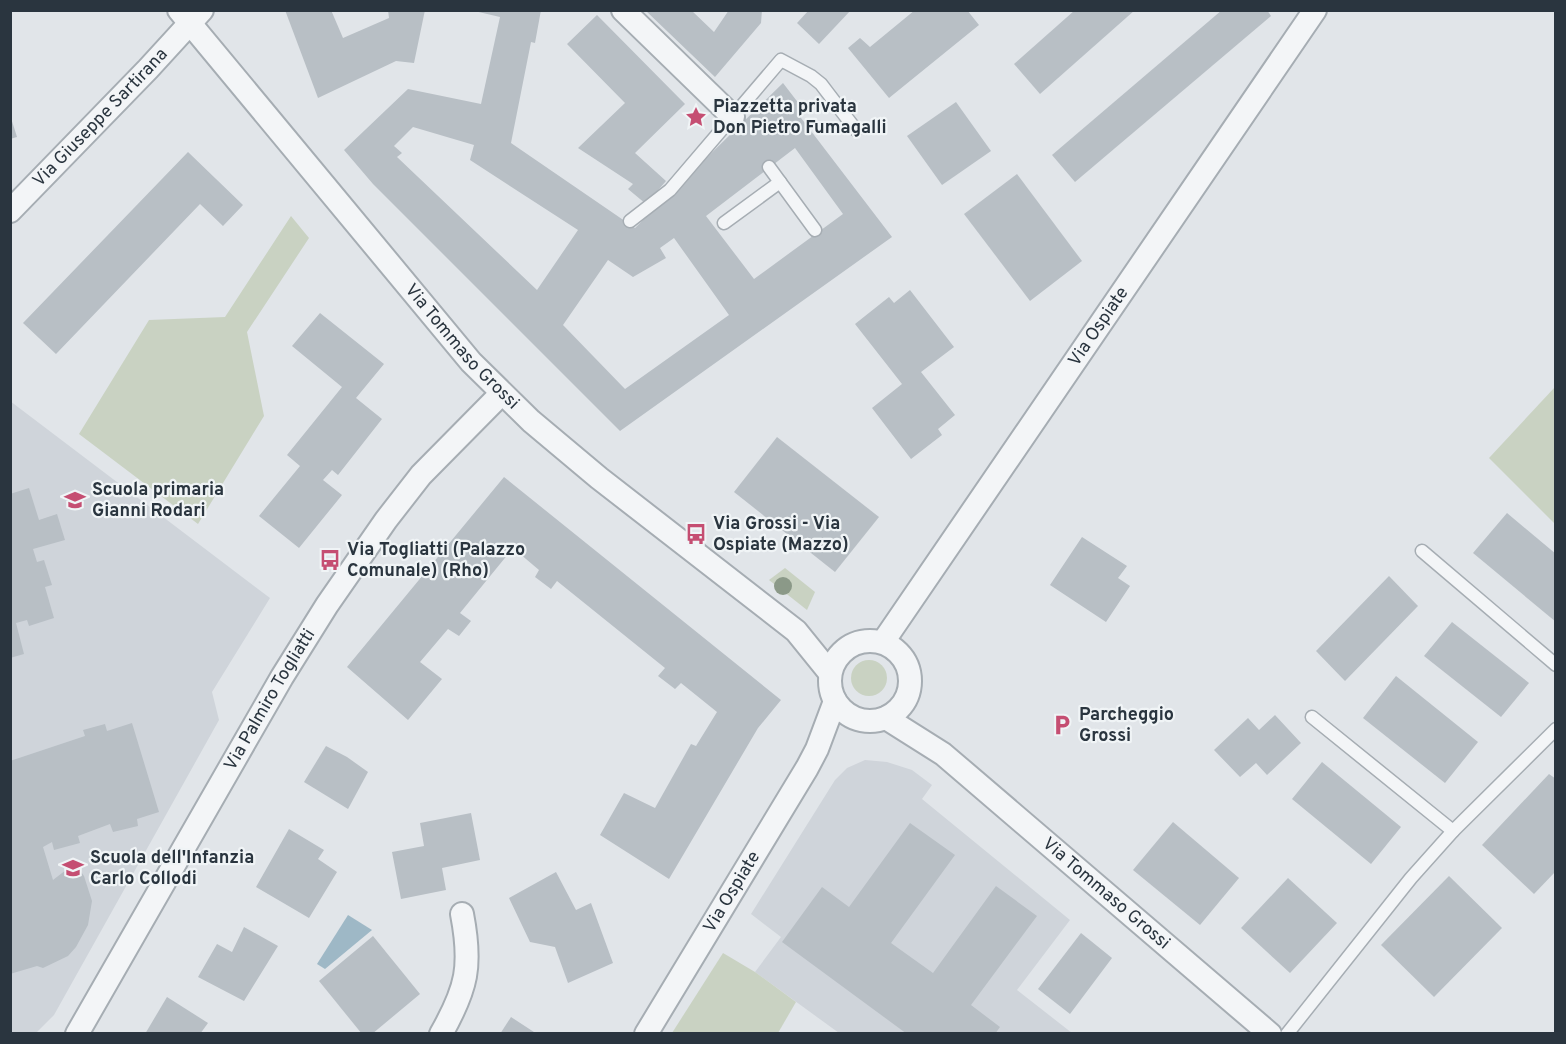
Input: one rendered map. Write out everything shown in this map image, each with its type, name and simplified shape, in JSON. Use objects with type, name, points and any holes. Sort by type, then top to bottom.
[{"type":"street","points":[[623,10],[736,121]]},
{"type":"street","name":"Via Ospiate","points":[[883,642],[1315,10]]},
{"type":"street","name":"Via Giuseppe Sartirana","points":[[10,211],[148,69],[191,14]]},
{"type":"street","name":"Via Tommaso Grossi","points":[[191,14],[449,335],[501,394],[599,478],[796,631],[830,673]]},
{"type":"street","name":"Via Palmiro Togliatti","points":[[77,1034],[282,677],[327,605],[380,528],[421,475],[501,394]]},
{"type":"street","name":"Via Tommaso Grossi","points":[[796,631],[845,649]]},
{"type":"street","points":[[868,640],[883,642],[901,654],[908,666],[910,684],[905,701],[896,712],[886,718],[870,721],[842,708],[830,688],[830,673],[836,660],[845,649],[868,640]]},
{"type":"street","name":"Via Tommaso Grossi","points":[[905,701],[943,754]]},
{"type":"street","name":"Via Ospiate","points":[[646,1034],[842,708]]},
{"type":"street","name":"Via Tommaso Grossi","points":[[886,718],[943,754],[1270,1034]]},
{"type":"street","points":[[441,1034],[455,1009],[466,979],[466,936],[462,914]]},
{"type":"lane","points":[[630,221],[670,190],[736,121],[781,60],[821,84],[856,130]]},
{"type":"lane","points":[[769,167],[815,230]]},
{"type":"lane","points":[[724,223],[780,182]]},
{"type":"lane","points":[[1422,551],[1556,665]]},
{"type":"lane","points":[[1312,717],[1454,831]]},
{"type":"lane","points":[[1287,1034],[1411,878],[1454,831],[1556,729]]},
{"type":"shaded area","points":[[10,401],[270,598],[212,692],[219,720],[54,1015],[35,1034],[10,1033]]},
{"type":"shaded area","points":[[865,760],[887,762],[912,770],[932,785],[922,799],[1070,920],[1017,990],[1072,1033],[839,1033],[755,972],[781,937],[751,914],[835,780],[847,768]]},
{"type":"green space","points":[[291,216],[309,238],[247,332],[264,416],[198,524],[79,434],[149,320],[225,317]]},
{"type":"green space","points":[[1555,387],[1555,524],[1489,458]]},
{"type":"green space","points":[[785,568],[815,592],[807,610],[769,580]]},
{"type":"green space","points":[[869,660],[882,665],[887,678],[882,691],[869,696],[856,691],[851,678],[856,665]]},
{"type":"green space","points":[[723,953],[755,972],[796,1002],[778,1033],[672,1033]]},
{"type":"water","points":[[348,915],[372,930],[325,969],[317,964]]},
{"type":"building","points":[[285,10],[331,10],[343,38],[389,18],[388,10],[425,10],[414,63],[396,61],[318,98]]},
{"type":"building","points":[[470,10],[541,10],[535,43],[531,42],[511,143],[635,228],[783,83],[803,109],[798,114],[892,237],[620,431],[373,184],[344,150],[408,89],[481,104],[500,17]],"holes":[[[413,127],[474,145],[470,160],[578,230],[537,290],[397,157],[402,153],[394,146]],[[795,148],[843,214],[754,279],[706,216]],[[674,238],[729,315],[625,389],[563,325],[608,260],[633,277],[666,258],[660,248]]]},
{"type":"building","points":[[645,10],[691,10],[714,32],[729,10],[762,10],[761,23],[715,77]]},
{"type":"building","points":[[809,10],[851,10],[819,44],[797,23]]},
{"type":"building","points":[[915,10],[967,10],[979,25],[889,98],[848,48],[860,38],[870,47]]},
{"type":"building","points":[[1075,10],[1135,10],[1040,94],[1014,64]]},
{"type":"building","points":[[1222,10],[1267,10],[1271,16],[1075,182],[1052,155]]},
{"type":"building","points":[[597,15],[685,104],[635,153],[666,181],[646,204],[628,189],[633,184],[578,148],[625,103],[567,44]]},
{"type":"building","points":[[956,102],[991,151],[942,185],[907,136]]},
{"type":"building","points":[[10,119],[17,137],[10,139]]},
{"type":"building","points":[[188,152],[243,205],[223,226],[200,204],[56,354],[23,323]]},
{"type":"building","points":[[1017,174],[1082,261],[1030,301],[964,214]]},
{"type":"building","points":[[910,290],[954,347],[921,372],[955,415],[938,429],[942,435],[911,459],[872,408],[902,384],[855,324],[889,297],[894,303]]},
{"type":"building","points":[[320,313],[384,364],[356,398],[382,419],[338,475],[332,470],[323,480],[342,495],[299,548],[259,516],[300,466],[287,455],[342,387],[292,346]]},
{"type":"building","points":[[777,437],[879,517],[835,572],[734,492]]},
{"type":"building","points":[[504,477],[781,700],[758,728],[669,879],[600,835],[624,793],[655,808],[691,744],[696,746],[717,712],[681,683],[675,689],[658,676],[665,668],[557,581],[551,589],[535,577],[539,570],[513,548],[460,613],[471,621],[459,636],[448,629],[420,662],[442,679],[408,720],[347,667]]},
{"type":"building","points":[[29,488],[39,520],[57,514],[65,540],[33,549],[37,562],[44,560],[52,585],[45,587],[54,618],[29,626],[27,620],[16,623],[24,654],[10,658],[10,494]]},
{"type":"building","points":[[1507,513],[1556,554],[1556,622],[1473,553]]},
{"type":"building","points":[[1082,537],[1127,566],[1118,578],[1130,586],[1106,622],[1050,585]]},
{"type":"building","points":[[1389,576],[1418,606],[1345,681],[1316,651]]},
{"type":"building","points":[[1452,622],[1529,683],[1501,717],[1424,656]]},
{"type":"building","points":[[1396,676],[1478,742],[1445,783],[1363,718]]},
{"type":"building","points":[[1275,715],[1301,743],[1267,775],[1256,763],[1240,777],[1214,750],[1248,718],[1259,730]]},
{"type":"building","points":[[132,723],[159,812],[137,819],[138,826],[113,832],[110,824],[78,836],[80,843],[54,850],[52,842],[43,847],[53,880],[75,863],[84,876],[92,901],[88,925],[76,947],[68,956],[43,968],[37,966],[10,974],[10,761],[85,736],[83,730],[105,724],[107,731]]},
{"type":"building","points":[[326,746],[368,772],[348,809],[304,782]]},
{"type":"building","points":[[1322,762],[1401,827],[1371,864],[1292,799]]},
{"type":"building","points":[[1549,774],[1556,779],[1556,871],[1534,894],[1482,845]]},
{"type":"building","points":[[471,813],[480,860],[442,868],[446,890],[401,899],[392,852],[424,846],[420,823]]},
{"type":"building","points":[[1173,822],[1239,878],[1200,925],[1133,870]]},
{"type":"building","points":[[910,823],[955,855],[891,943],[933,973],[996,886],[1037,916],[971,1005],[1000,1027],[995,1034],[907,1034],[782,942],[822,887],[849,907]]},
{"type":"building","points":[[289,829],[324,850],[318,859],[337,872],[309,918],[256,887]]},
{"type":"building","points":[[556,872],[576,910],[591,903],[613,963],[568,983],[555,947],[530,942],[509,898]]},
{"type":"building","points":[[1449,876],[1502,928],[1434,997],[1381,945]]},
{"type":"building","points":[[1288,878],[1337,923],[1290,973],[1241,928]]},
{"type":"building","points":[[244,927],[278,946],[244,1001],[198,977],[217,944],[232,952]]},
{"type":"building","points":[[1081,933],[1112,958],[1070,1014],[1038,989]]},
{"type":"building","points":[[373,936],[420,994],[372,1034],[362,1034],[319,981]]},
{"type":"building","points":[[167,997],[208,1023],[200,1034],[145,1034]]},
{"type":"building","points":[[511,1017],[537,1034],[500,1034]]},
{"type":"place","name":"Piazzetta privata Don Pietro Fumagalli","points":[[696,117]]},
{"type":"place","name":"Scuola primaria Gianni Rodari","points":[[75,500]]},
{"type":"place","name":"Via Grossi - Via Ospiate (Mazzo)","points":[[696,534]]},
{"type":"place","name":"Via Togliatti (Palazzo Comunale) (Rho)","points":[[330,560]]},
{"type":"place","name":"Parcheggio Grossi","points":[[1062,725]]},
{"type":"place","name":"Scuola dell'Infanzia Carlo Collodi","points":[[73,868]]}]
